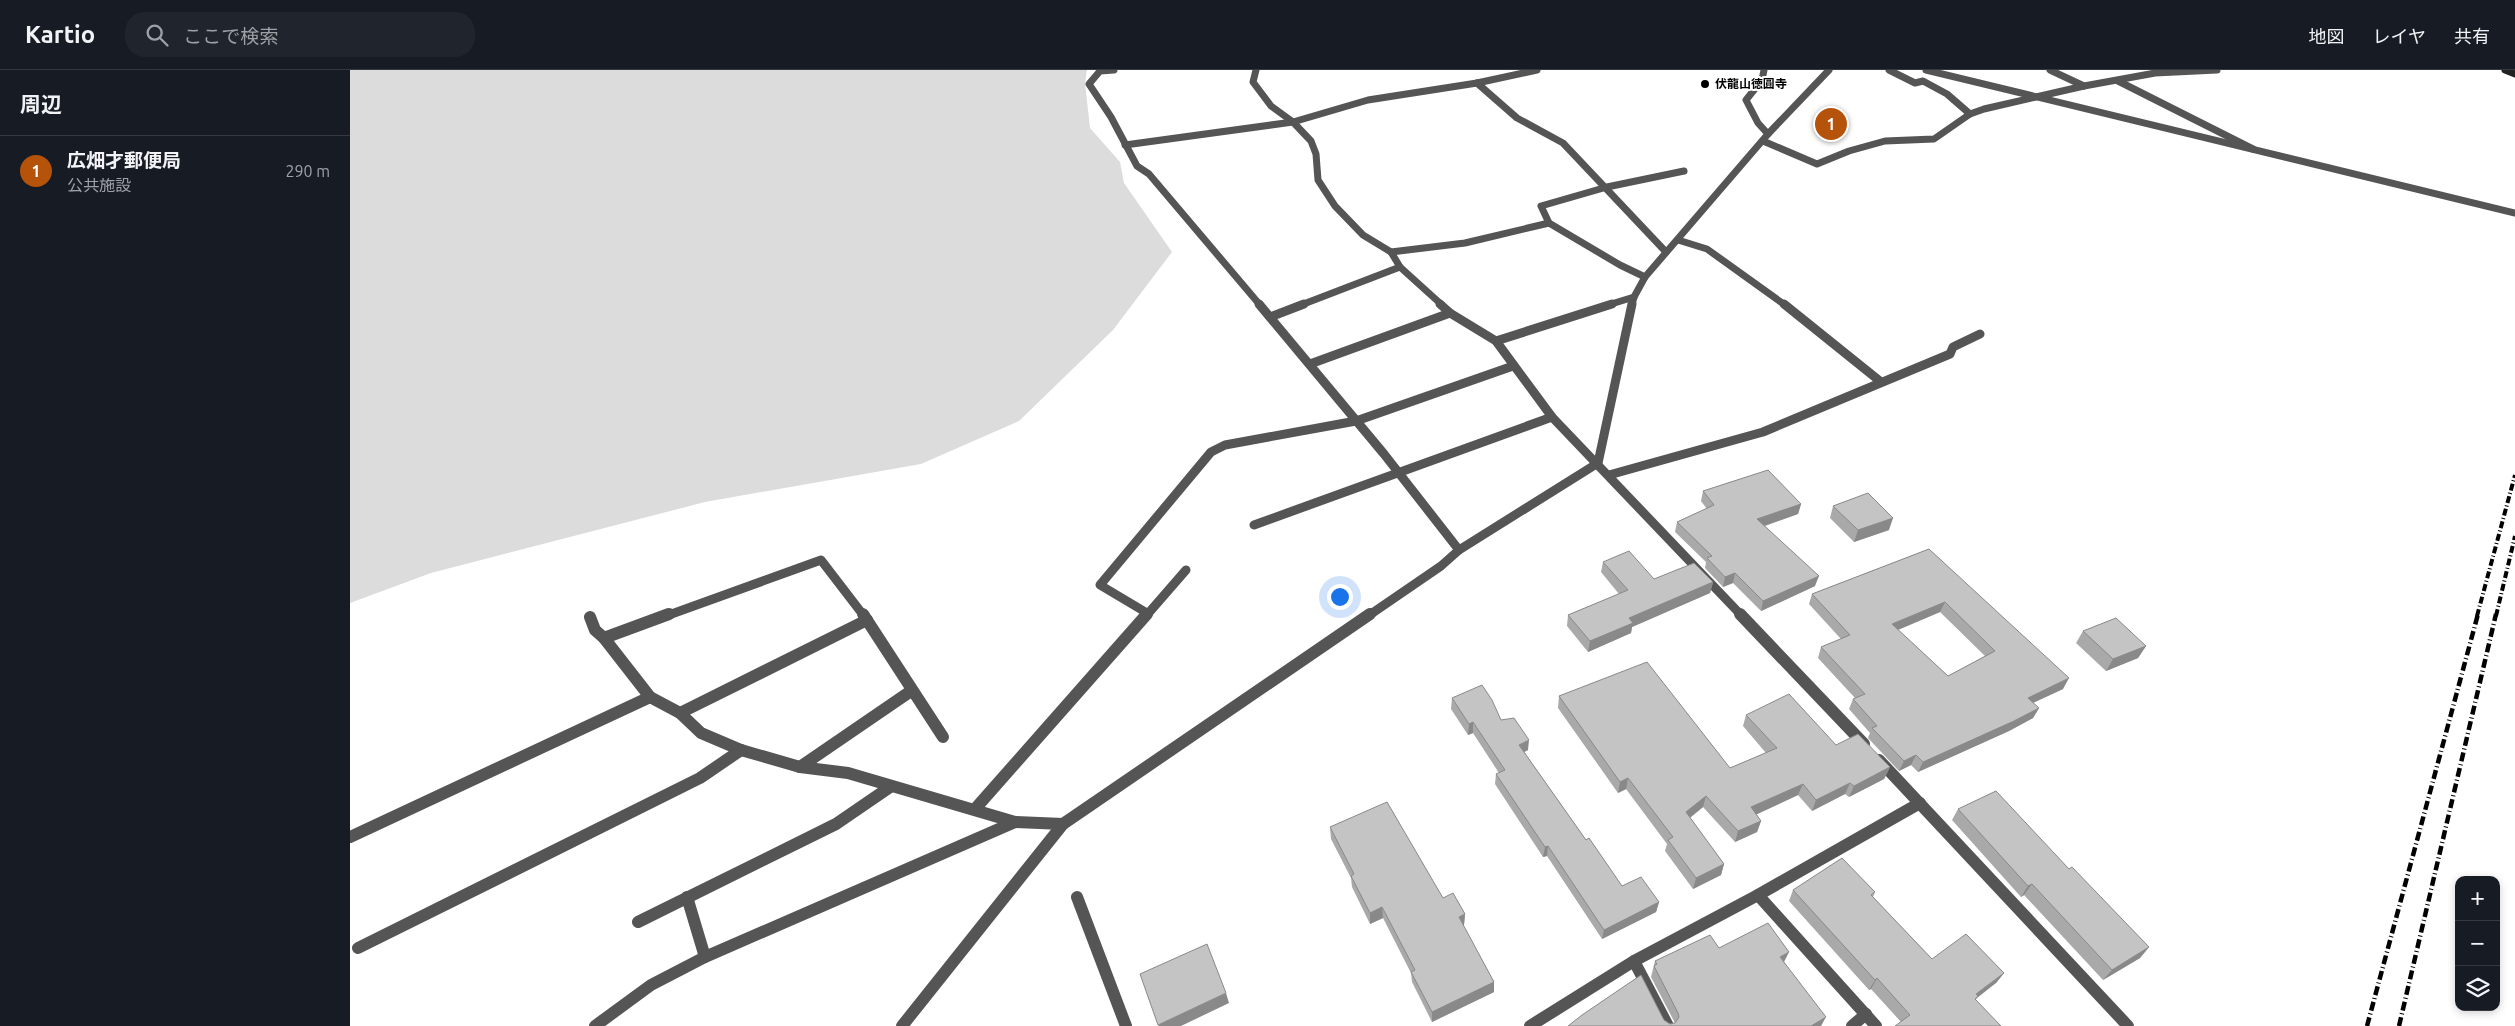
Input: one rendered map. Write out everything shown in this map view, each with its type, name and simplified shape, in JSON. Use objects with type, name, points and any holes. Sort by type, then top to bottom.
[{"type":"main road","points":[[2504,70],[2515,74]]},
{"type":"street","points":[[1114,70],[1100,71],[1088,84],[1111,117],[1137,166],[1150,174],[1310,364],[1400,473],[1459,550]]},
{"type":"street","points":[[1256,70],[1253,82],[1271,106],[1293,122],[1311,140],[1316,154],[1318,180],[1335,206],[1363,235],[1391,252],[1400,267],[1450,313],[1496,341],[1552,417],[1598,463],[1920,803],[2128,1026]]},
{"type":"street","points":[[1125,145],[1293,122],[1368,100],[1477,83],[1537,70]]},
{"type":"street","points":[[1764,70],[1762,80],[1746,100],[1758,123],[1768,134]]},
{"type":"street","points":[[902,1026],[1063,824],[1441,566],[1459,550],[1598,463],[1634,297],[1645,277],[1768,134],[1829,70]]},
{"type":"street","points":[[1889,70],[1915,83],[1923,81],[1947,94],[1970,114]]},
{"type":"street","points":[[1926,70],[2515,213]]},
{"type":"street","points":[[2050,70],[2084,86]]},
{"type":"street","points":[[1763,141],[1817,164],[1849,151],[1885,141],[1934,139],[1970,114],[2084,86],[2155,73],[2217,70]]},
{"type":"street","points":[[2118,80],[2253,149]]},
{"type":"street","points":[[1477,83],[1505,110],[1542,134],[1563,143],[1607,187],[1666,252]]},
{"type":"street","points":[[1645,277],[1620,265],[1549,223],[1541,206],[1607,187],[1684,171]]},
{"type":"street","points":[[1391,252],[1465,243],[1549,223]]},
{"type":"street","points":[[1678,240],[1707,249],[1764,288],[1882,382]]},
{"type":"street","points":[[1270,317],[1400,267]]},
{"type":"street","points":[[1496,341],[1634,297]]},
{"type":"street","points":[[1310,364],[1450,313]]},
{"type":"street","points":[[1609,475],[1763,432],[1950,354],[1952,347],[1980,334]]},
{"type":"street","points":[[1147,613],[1100,584],[1211,452],[1225,445],[1356,420],[1514,366]]},
{"type":"street","points":[[1254,525],[1552,417]]},
{"type":"street","points":[[604,638],[821,560],[867,620],[942,737]]},
{"type":"street","points":[[975,809],[1186,570]]},
{"type":"street","points":[[590,617],[595,630],[604,638],[650,697],[680,713],[701,733],[741,750],[800,767],[848,773],[890,788],[975,809],[1015,822],[1063,824]]},
{"type":"street","points":[[680,713],[867,620]]},
{"type":"street","points":[[800,767],[911,691]]},
{"type":"street","points":[[350,837],[650,697]]},
{"type":"street","points":[[358,948],[700,778],[741,750]]},
{"type":"street","points":[[638,922],[836,824],[890,788]]},
{"type":"street","points":[[1530,1026],[1634,961],[1758,896],[1920,803]]},
{"type":"street","points":[[595,1026],[651,985],[705,957],[1015,822]]},
{"type":"street","points":[[1758,896],[1876,1026]]},
{"type":"street","points":[[687,897],[705,957]]},
{"type":"street","points":[[1078,897],[1126,1026]]},
{"type":"street","points":[[1634,961],[1668,1026]]},
{"type":"street","points":[[1852,1026],[1866,1014]]},
{"type":"shaded area","points":[[350,70],[1087,70],[1085,83],[1090,128],[1120,162],[1124,183],[1172,252],[1113,330],[1019,421],[921,464],[705,502],[431,573],[350,603]]},
{"type":"building","points":[[1768,470],[1801,504],[1757,519],[1819,576],[1763,601],[1735,573],[1725,577],[1707,558],[1712,556],[1677,522],[1714,505],[1703,491]]},
{"type":"building","points":[[1868,493],[1893,518],[1858,530],[1833,506]]},
{"type":"building","points":[[1929,549],[2069,678],[2028,698],[2039,708],[2014,721],[1923,762],[1916,755],[1904,761],[1872,728],[1877,726],[1853,699],[1865,694],[1821,647],[1850,635],[1812,594]],"holes":[[[1945,602],[1995,651],[1948,676],[1892,624]]]},
{"type":"building","points":[[1629,551],[1654,579],[1694,563],[1713,582],[1629,618],[1633,623],[1590,641],[1568,615],[1628,590],[1603,562]]},
{"type":"building","points":[[2116,618],[2146,646],[2113,659],[2083,631]]},
{"type":"building","points":[[1647,662],[1730,768],[1777,748],[1746,715],[1789,694],[1836,745],[1858,734],[1890,767],[1854,786],[1850,783],[1816,800],[1803,784],[1751,807],[1761,821],[1738,831],[1706,796],[1686,812],[1724,864],[1696,878],[1668,840],[1673,837],[1628,778],[1620,782],[1559,696]]},
{"type":"building","points":[[1482,685],[1492,700],[1501,720],[1514,718],[1529,740],[1519,745],[1586,840],[1589,838],[1622,886],[1641,877],[1659,902],[1604,930],[1548,846],[1545,847],[1496,774],[1505,770],[1473,722],[1469,724],[1452,698]]},
{"type":"building","points":[[1996,791],[2069,869],[2072,867],[2149,947],[2112,970],[2032,884],[2028,886],[1958,809]]},
{"type":"building","points":[[1387,802],[1443,898],[1453,893],[1465,914],[1459,917],[1494,982],[1432,1012],[1411,972],[1415,970],[1382,907],[1370,913],[1351,876],[1354,874],[1330,827]]},
{"type":"building","points":[[1842,858],[1875,892],[1871,895],[1932,959],[1966,934],[2004,973],[1976,994],[1978,996],[1975,999],[2001,1026],[1895,1026],[1910,1015],[1877,978],[1875,980],[1793,890]]},
{"type":"building","points":[[1768,923],[1789,952],[1780,957],[1826,1017],[1811,1026],[1568,1026],[1641,975],[1664,1020],[1670,1024],[1675,1023],[1679,1017],[1678,1013],[1654,966],[1657,964],[1655,961],[1710,935],[1719,948]]},
{"type":"building","points":[[1207,944],[1226,993],[1158,1025],[1140,974]]},
{"type":"railway","points":[[2477,616],[2515,475]]},
{"type":"railway","points":[[2496,616],[2515,536]]},
{"type":"railway","points":[[2367,1026],[2478,614]]},
{"type":"railway","points":[[2399,1026],[2496,614]]},
{"type":"place","name":"伏龍山徳圓寺","points":[[1705,84]]},
{"type":"place","name":"広畑才郵便局","points":[[1831,124]]}]
